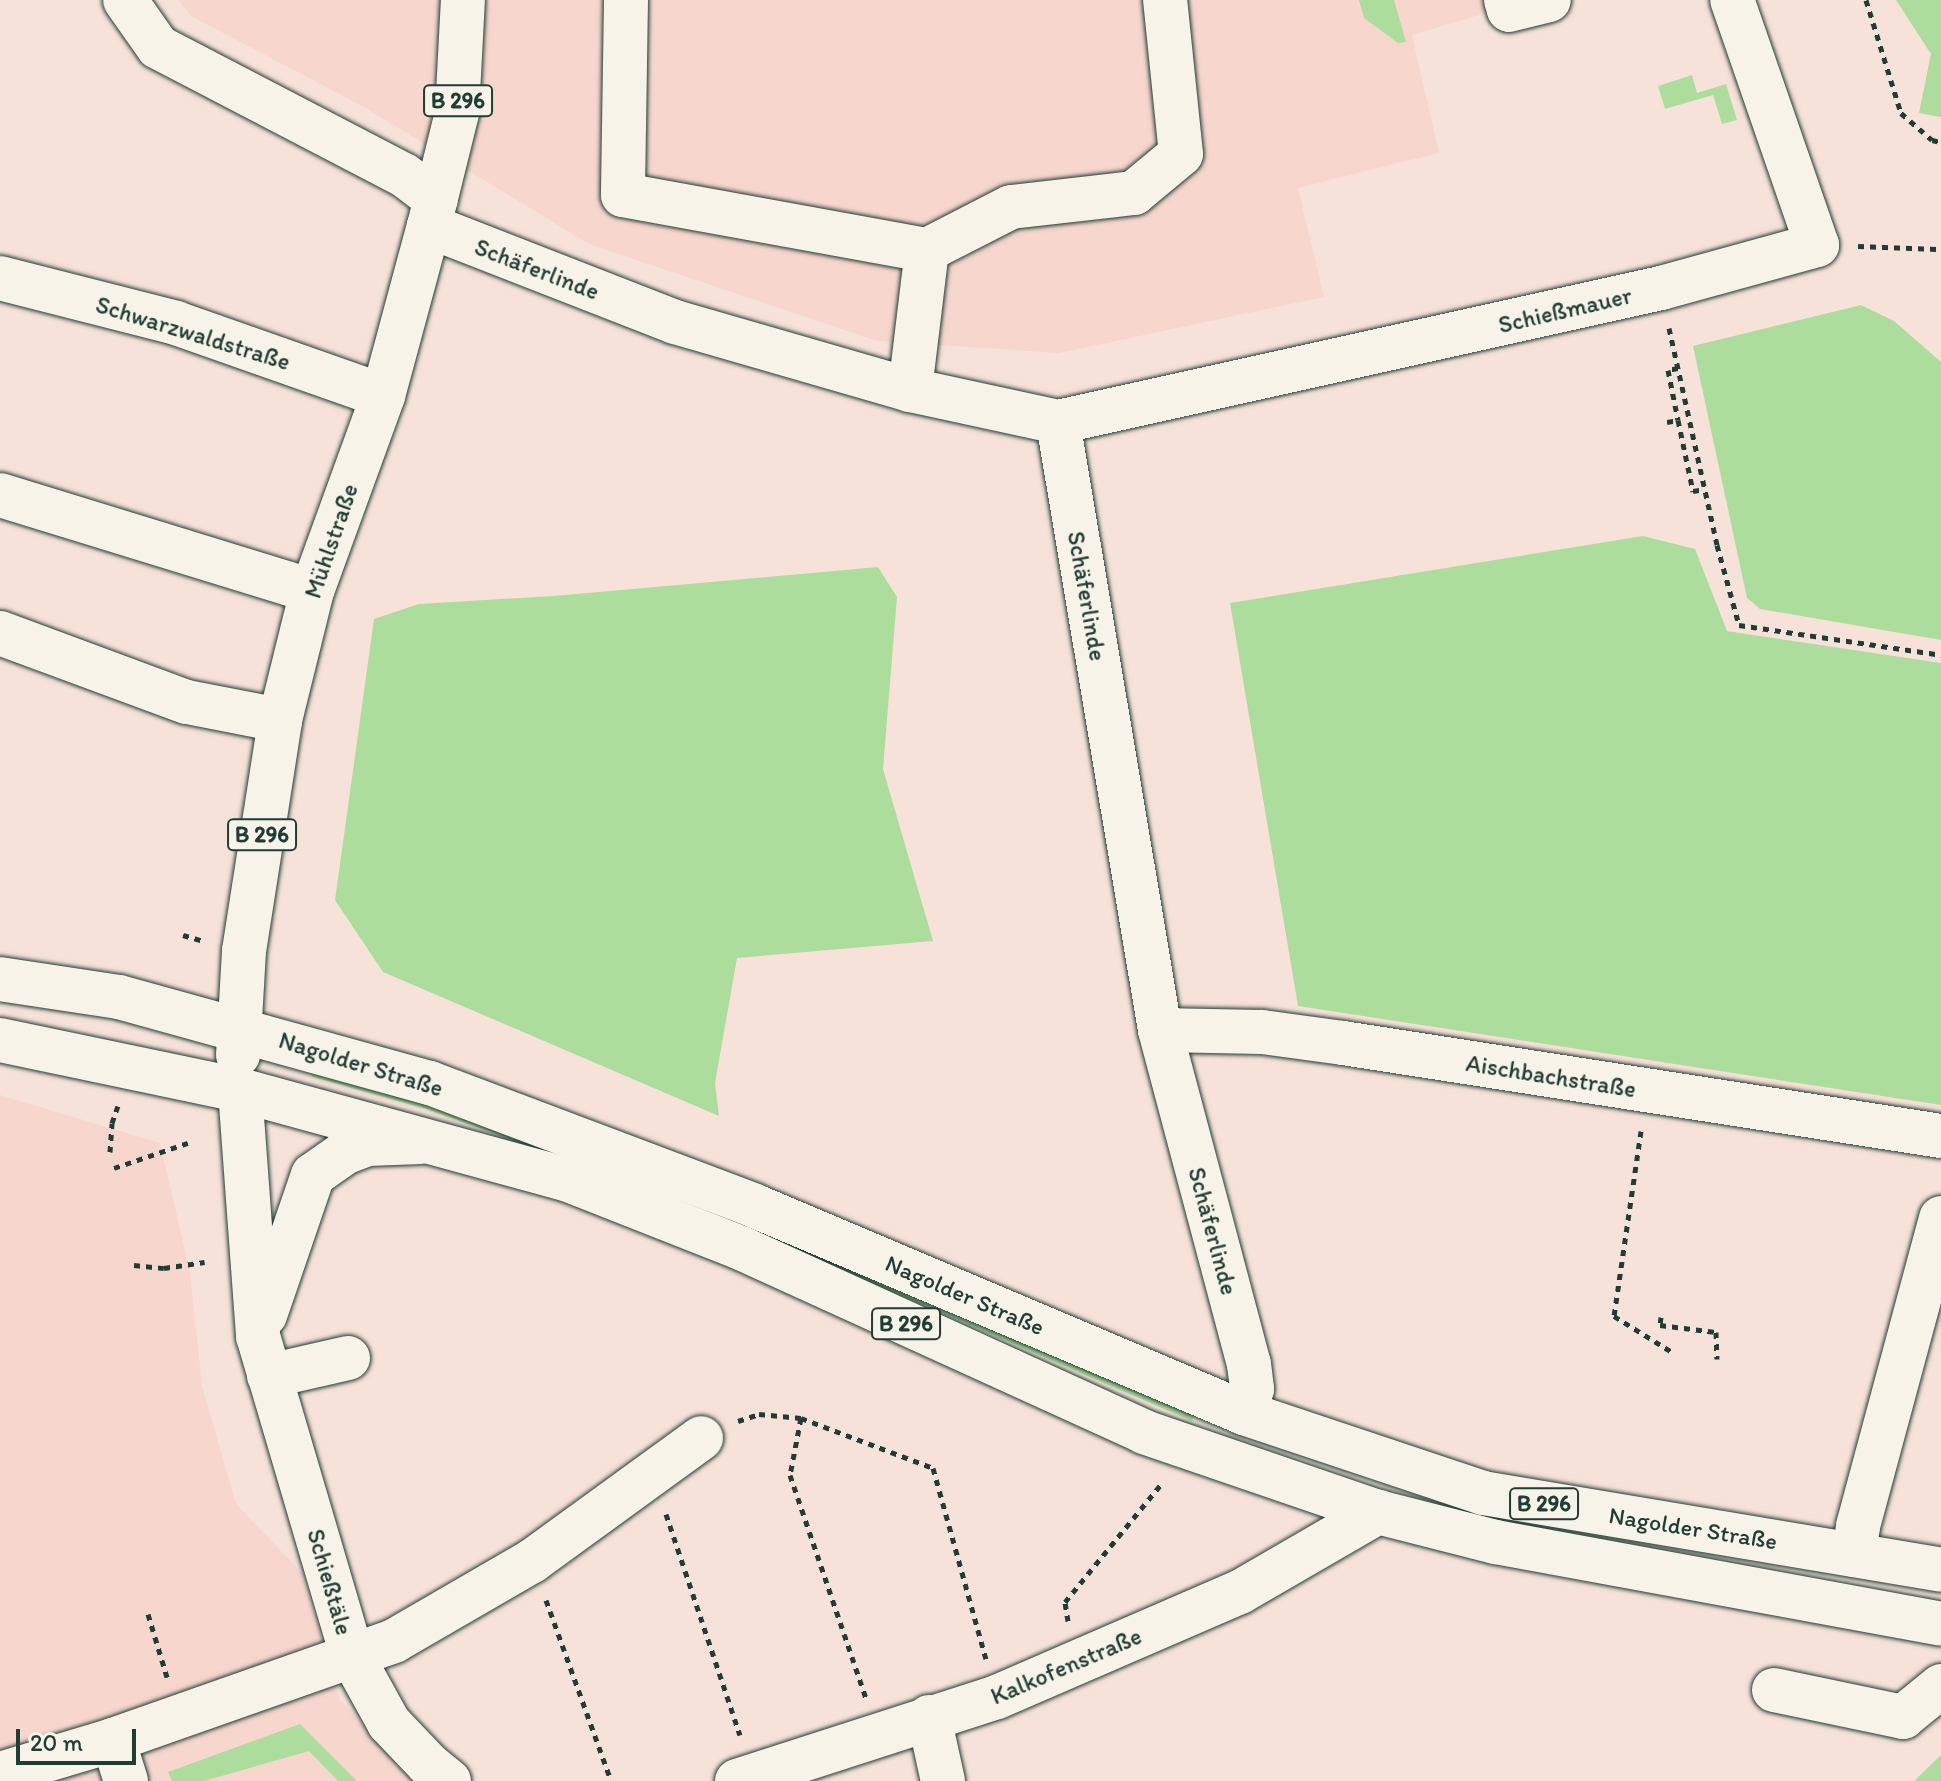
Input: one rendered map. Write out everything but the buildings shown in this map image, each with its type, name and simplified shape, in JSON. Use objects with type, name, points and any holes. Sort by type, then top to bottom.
[{"type":"street","points":[[125,0],[158,47],[404,175],[432,213]]},
{"type":"street","name":"Mühlstraße","points":[[240,1090],[237,1027],[244,951],[280,720],[312,591],[383,396],[432,213],[457,113],[463,0]]},
{"type":"street","points":[[626,0],[623,195],[927,250],[1011,207],[1134,193],[1181,154],[1165,0]]},
{"type":"street","points":[[1506,0],[1509,10],[1549,0]]},
{"type":"street","points":[[1732,0],[1817,245]]},
{"type":"street","name":"Schäferlinde","points":[[432,213],[675,322],[910,390],[1058,422],[1160,1030],[1249,1364],[1252,1389],[1244,1413]]},
{"type":"street","name":"Schießmauer","points":[[1058,422],[1661,288],[1817,245]]},
{"type":"street","points":[[910,390],[927,250]]},
{"type":"street","name":"Schwarzwaldstraße","points":[[0,278],[176,323],[383,396]]},
{"type":"street","points":[[0,495],[312,591]]},
{"type":"street","points":[[0,633],[187,702],[280,720]]},
{"type":"street","name":"Nagolder Straße","points":[[0,979],[119,997],[237,1027],[430,1083],[755,1206],[1244,1413],[1483,1493],[1941,1570]]},
{"type":"street","name":"Aischbachstraße","points":[[1160,1030],[1262,1032],[1941,1136]]},
{"type":"street","name":"Nagolder Straße","points":[[0,1040],[240,1090],[566,1179],[741,1248],[1189,1450],[1378,1512],[1496,1542],[1941,1624]]},
{"type":"street","name":"Schießtäle","points":[[0,1774],[113,1740],[352,1656],[264,1356],[240,1090]]},
{"type":"street","points":[[348,1358],[264,1356],[313,1175],[344,1153],[368,1144],[432,1141]]},
{"type":"street","points":[[1854,1555],[1858,1526],[1941,1218]]},
{"type":"street","points":[[449,1781],[389,1723],[352,1656],[394,1641],[532,1561],[701,1438]]},
{"type":"street","name":"Kalkofenstraße","points":[[746,1778],[997,1697],[1240,1592],[1378,1512]]},
{"type":"street","points":[[1774,1690],[1903,1717],[1941,1686]]},
{"type":"street","points":[[929,1717],[943,1781]]},
{"type":"street","points":[[113,1740],[126,1781]]},
{"type":"path","points":[[1866,0],[1901,113],[1932,140],[1941,142]]},
{"type":"path","points":[[1817,245],[1937,249]]},
{"type":"path","points":[[1661,288],[1705,489],[1739,625],[1941,655]]},
{"type":"path","points":[[1678,368],[1668,370],[1693,491],[1705,489]]},
{"type":"path","points":[[1667,422],[1678,420]]},
{"type":"path","points":[[1647,1091],[1614,1316],[1672,1352]]},
{"type":"path","points":[[110,1152],[112,1123],[120,1101]]},
{"type":"path","points":[[114,1168],[188,1143]]},
{"type":"path","points":[[134,1265],[164,1268],[205,1262]]},
{"type":"path","points":[[1661,1317],[1660,1325],[1716,1332],[1717,1359]]},
{"type":"path","points":[[701,1438],[723,1425],[759,1414],[801,1418],[933,1468],[997,1697]]},
{"type":"path","points":[[801,1418],[790,1475],[878,1733]]},
{"type":"path","points":[[1076,1663],[1065,1602],[1189,1450]]},
{"type":"path","points":[[651,1472],[746,1778]]},
{"type":"path","points":[[532,1561],[611,1781]]},
{"type":"path","points":[[148,1614],[156,1640]]},
{"type":"shaded area","points":[[178,0],[1529,0],[1412,35],[1439,153],[1298,188],[1324,297],[1059,353],[877,341],[589,244],[364,107],[191,16]]},
{"type":"shaded area","points":[[0,1095],[160,1143],[190,1272],[202,1386],[236,1504],[301,1572],[340,1700],[417,1781],[0,1781]]},
{"type":"green space","points":[[1359,0],[1394,0],[1406,42],[1398,43],[1364,18]]},
{"type":"green space","points":[[1896,0],[1941,0],[1941,117],[1919,113],[1931,54]]},
{"type":"green space","points":[[1692,75],[1697,93],[1726,84],[1737,120],[1722,124],[1713,95],[1665,109],[1658,86]]},
{"type":"green space","points":[[1861,305],[1894,321],[1941,362],[1941,640],[1760,609],[1747,598],[1693,346]]},
{"type":"green space","points":[[1643,536],[1695,549],[1727,631],[1941,663],[1941,1105],[1298,1006],[1230,603]]},
{"type":"green space","points":[[878,567],[897,597],[883,769],[933,941],[737,958],[715,1083],[719,1116],[383,972],[335,900],[374,619],[419,604],[554,596]]},
{"type":"green space","points":[[314,1064],[538,1137],[1195,1413],[1192,1421],[656,1190],[426,1109],[313,1077],[307,1071]]},
{"type":"green space","points":[[300,1724],[357,1781],[338,1781],[309,1751],[204,1781],[172,1781],[168,1772]]},
{"type":"green space","points":[[1941,1755],[1941,1781],[1914,1781]]}]
